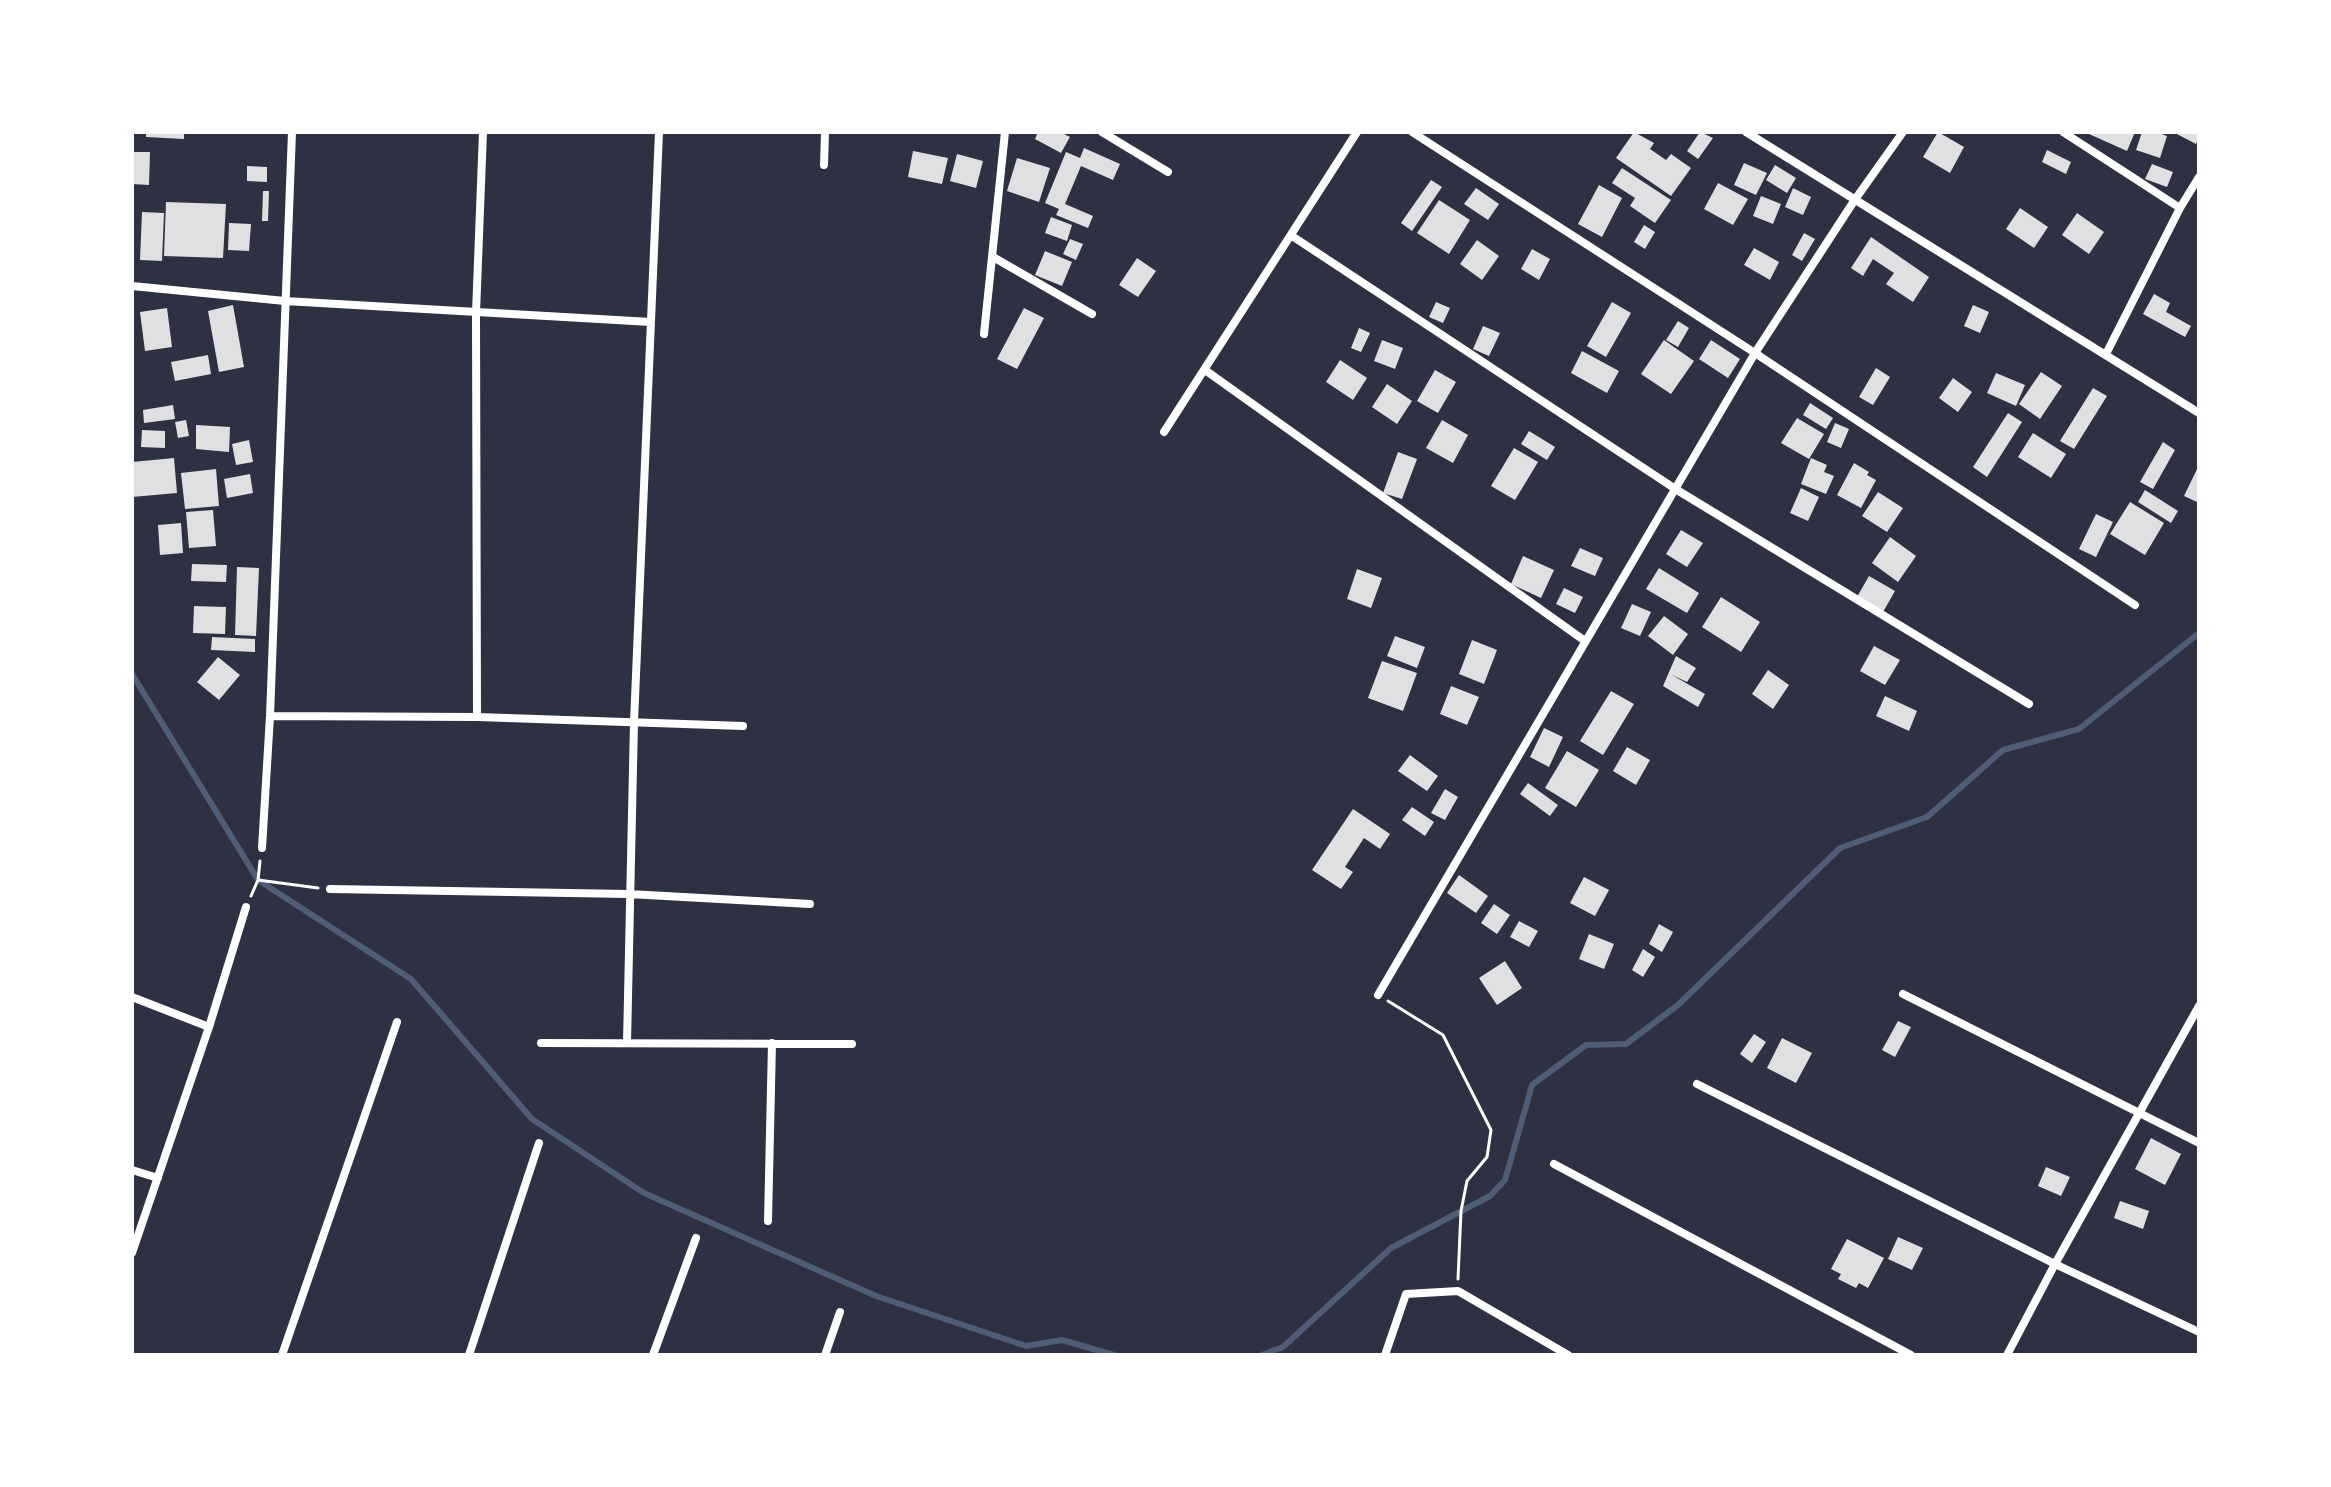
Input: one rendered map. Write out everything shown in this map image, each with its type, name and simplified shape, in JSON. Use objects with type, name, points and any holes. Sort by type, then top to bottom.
[{"type":"street","points":[[262,848],[270,716],[292,132]]},
{"type":"street","points":[[477,717],[476,313],[483,132]]},
{"type":"street","points":[[627,1043],[634,722],[659,132]]},
{"type":"street","points":[[824,165],[825,132]]},
{"type":"street","points":[[984,334],[1005,132]]},
{"type":"street","points":[[1102,132],[1168,172]]},
{"type":"street","points":[[1164,432],[1357,132]]},
{"type":"street","points":[[1412,132],[1755,353],[2135,605]]},
{"type":"street","points":[[1746,132],[2199,413]]},
{"type":"street","points":[[1378,995],[1755,353],[1903,132]]},
{"type":"street","points":[[2063,132],[2180,208]]},
{"type":"street","points":[[2106,354],[2180,208],[2199,178]]},
{"type":"street","points":[[1292,236],[1677,490],[2029,704]]},
{"type":"street","points":[[993,257],[1092,314]]},
{"type":"street","points":[[132,286],[285,301],[651,322]]},
{"type":"street","points":[[1205,370],[1585,641]]},
{"type":"street","points":[[270,716],[477,717],[743,726]]},
{"type":"street","points":[[330,889],[629,894],[810,904]]},
{"type":"street","points":[[132,1253],[209,1027],[246,907]]},
{"type":"street","points":[[1903,994],[2199,1143]]},
{"type":"street","points":[[132,997],[209,1027]]},
{"type":"street","points":[[2007,1355],[2199,1006]]},
{"type":"street","points":[[282,1355],[397,1022]]},
{"type":"street","points":[[541,1043],[852,1044]]},
{"type":"street","points":[[768,1221],[772,1043]]},
{"type":"street","points":[[1697,1084],[2055,1264],[2199,1332]]},
{"type":"street","points":[[469,1355],[539,1143]]},
{"type":"street","points":[[1554,1164],[1911,1355]]},
{"type":"street","points":[[132,1170],[158,1178]]},
{"type":"street","points":[[653,1355],[696,1238]]},
{"type":"street","points":[[1385,1355],[1406,1294],[1458,1291],[1568,1355]]},
{"type":"street","points":[[825,1355],[840,1312]]},
{"type":"path","points":[[246,907],[258,880],[262,848]]},
{"type":"path","points":[[258,880],[330,889]]},
{"type":"path","points":[[1378,995],[1443,1035],[1491,1130],[1487,1157],[1467,1181],[1461,1211],[1458,1291]]},
{"type":"building","points":[[146,132],[184,132],[184,139],[146,137]]},
{"type":"building","points":[[1038,132],[1060,132],[1070,137],[1061,153],[1035,139]]},
{"type":"building","points":[[1634,132],[1654,143],[1650,149],[1666,160],[1671,154],[1691,168],[1671,196],[1616,158]]},
{"type":"building","points":[[1700,132],[1713,138],[1698,159],[1687,151]]},
{"type":"building","points":[[1938,132],[1964,147],[1950,173],[1923,157]]},
{"type":"building","points":[[2090,132],[2135,132],[2127,151]]},
{"type":"building","points":[[2142,132],[2167,136],[2160,158],[2136,150]]},
{"type":"building","points":[[2173,132],[2199,132],[2199,137],[2196,144]]},
{"type":"building","points":[[1084,148],[1120,164],[1113,180],[1081,166],[1065,204],[1093,216],[1088,228],[1056,215],[1059,209],[1045,203],[1066,152],[1080,158]]},
{"type":"building","points":[[2047,150],[2071,162],[2066,174],[2042,162]]},
{"type":"building","points":[[913,151],[948,158],[942,184],[908,177]]},
{"type":"building","points":[[132,152],[150,152],[149,185],[132,184]]},
{"type":"building","points":[[957,154],[983,161],[976,188],[950,181]]},
{"type":"building","points":[[1017,158],[1050,168],[1039,202],[1007,191]]},
{"type":"building","points":[[1744,163],[1767,173],[1756,195],[1734,185]]},
{"type":"building","points":[[2152,164],[2173,172],[2167,187],[2145,179]]},
{"type":"building","points":[[1775,165],[1796,178],[1787,193],[1766,180]]},
{"type":"building","points":[[247,166],[267,167],[267,182],[247,181]]},
{"type":"building","points":[[1622,168],[1671,200],[1655,223],[1630,206],[1635,198],[1612,183]]},
{"type":"building","points":[[1431,180],[1442,187],[1412,231],[1401,223]]},
{"type":"building","points":[[1718,183],[1748,199],[1733,225],[1704,209]]},
{"type":"building","points":[[1599,185],[1622,198],[1602,237],[1578,224]]},
{"type":"building","points":[[1476,188],[1499,204],[1488,220],[1464,204]]},
{"type":"building","points":[[1793,188],[1811,197],[1803,215],[1785,207]]},
{"type":"building","points":[[263,191],[269,191],[268,221],[262,221]]},
{"type":"building","points":[[1761,196],[1781,204],[1773,224],[1753,216]]},
{"type":"building","points":[[1439,200],[1470,220],[1449,254],[1417,233]]},
{"type":"building","points":[[166,202],[226,204],[223,258],[164,256]]},
{"type":"building","points":[[2020,208],[2048,227],[2034,248],[2006,229]]},
{"type":"building","points":[[142,212],[164,213],[162,261],[140,260]]},
{"type":"building","points":[[2077,213],[2104,232],[2089,254],[2062,235]]},
{"type":"building","points":[[1051,217],[1072,225],[1067,241],[1045,233]]},
{"type":"building","points":[[229,223],[251,224],[249,251],[228,250]]},
{"type":"building","points":[[1644,225],[1655,232],[1645,249],[1634,242]]},
{"type":"building","points":[[1804,233],[1815,239],[1802,261],[1792,255]]},
{"type":"building","points":[[1871,237],[1929,277],[1913,302],[1886,284],[1894,273],[1873,259],[1863,276],[1851,268]]},
{"type":"building","points":[[1070,239],[1083,244],[1076,260],[1063,254]]},
{"type":"building","points":[[1477,240],[1499,256],[1482,280],[1460,264]]},
{"type":"building","points":[[1754,248],[1779,262],[1770,280],[1744,265]]},
{"type":"building","points":[[1532,249],[1550,259],[1539,280],[1521,269]]},
{"type":"building","points":[[1045,251],[1072,262],[1062,286],[1035,275]]},
{"type":"building","points":[[1137,258],[1156,271],[1138,297],[1119,285]]},
{"type":"building","points":[[2154,294],[2170,303],[2166,312],[2191,326],[2185,337],[2143,314]]},
{"type":"building","points":[[1436,302],[1450,308],[1443,323],[1429,317]]},
{"type":"building","points":[[1612,302],[1631,313],[1606,357],[1587,346]]},
{"type":"building","points":[[233,305],[244,367],[219,372],[208,311]]},
{"type":"building","points":[[1973,305],[1989,312],[1980,333],[1964,326]]},
{"type":"building","points":[[167,308],[172,347],[145,351],[140,312]]},
{"type":"building","points":[[1024,308],[1044,318],[1017,369],[997,359]]},
{"type":"building","points":[[1678,321],[1689,328],[1678,347],[1666,340]]},
{"type":"building","points":[[1483,326],[1500,333],[1489,356],[1473,349]]},
{"type":"building","points":[[1359,328],[1370,333],[1361,352],[1351,348]]},
{"type":"building","points":[[1382,340],[1403,348],[1395,369],[1374,361]]},
{"type":"building","points":[[1664,340],[1694,361],[1671,394],[1641,374]]},
{"type":"building","points":[[1711,340],[1740,359],[1728,378],[1699,359]]},
{"type":"building","points":[[1582,351],[1619,371],[1607,393],[1571,373]]},
{"type":"building","points":[[208,355],[211,374],[175,381],[171,362]]},
{"type":"building","points":[[1340,360],[1367,378],[1353,400],[1326,382]]},
{"type":"building","points":[[1876,368],[1890,377],[1873,405],[1859,397]]},
{"type":"building","points":[[1435,370],[1456,382],[1438,413],[1417,401]]},
{"type":"building","points":[[2041,372],[2062,386],[2040,419],[2019,404]]},
{"type":"building","points":[[1996,373],[2025,385],[2016,406],[1987,393]]},
{"type":"building","points":[[1953,378],[1972,392],[1958,412],[1939,398]]},
{"type":"building","points":[[1387,384],[1412,401],[1397,424],[1372,407]]},
{"type":"building","points":[[2093,388],[2107,396],[2074,449],[2060,441]]},
{"type":"building","points":[[1810,403],[1833,418],[1826,429],[1803,415]]},
{"type":"building","points":[[173,405],[175,419],[144,423],[143,410]]},
{"type":"building","points":[[2008,413],[2022,422],[1987,477],[1973,467]]},
{"type":"building","points":[[1797,418],[1824,434],[1809,459],[1781,443]]},
{"type":"building","points":[[186,420],[189,436],[178,438],[175,422]]},
{"type":"building","points":[[1442,420],[1468,435],[1453,463],[1426,448]]},
{"type":"building","points":[[1835,423],[1849,429],[1841,448],[1827,442]]},
{"type":"building","points":[[196,425],[230,427],[229,452],[196,449]]},
{"type":"building","points":[[142,430],[165,431],[165,448],[141,447]]},
{"type":"building","points":[[1529,431],[1555,447],[1547,460],[1521,444]]},
{"type":"building","points":[[2033,433],[2066,454],[2051,478],[2018,457]]},
{"type":"building","points":[[249,440],[253,462],[236,465],[232,444]]},
{"type":"building","points":[[2163,442],[2175,450],[2153,489],[2140,482]]},
{"type":"building","points":[[1514,448],[1538,462],[1515,500],[1491,486]]},
{"type":"building","points":[[1398,452],[1417,459],[1402,499],[1383,493]]},
{"type":"building","points":[[174,458],[177,493],[132,497],[132,462]]},
{"type":"building","points":[[1811,458],[1827,465],[1824,472],[1834,476],[1826,494],[1801,484]]},
{"type":"building","points":[[1854,463],[1876,480],[1861,508],[1837,495]]},
{"type":"building","points":[[2199,465],[2199,503],[2184,496]]},
{"type":"building","points":[[216,469],[219,506],[185,509],[181,473]]},
{"type":"building","points":[[250,474],[253,493],[227,498],[224,479]]},
{"type":"building","points":[[1801,488],[1819,497],[1808,521],[1790,513]]},
{"type":"building","points":[[2145,490],[2178,511],[2171,523],[2138,502]]},
{"type":"building","points":[[1878,492],[1903,508],[1887,532],[1862,516]]},
{"type":"building","points":[[2130,502],[2164,523],[2145,555],[2110,534]]},
{"type":"building","points":[[213,510],[216,546],[189,548],[186,512]]},
{"type":"building","points":[[2096,514],[2113,522],[2096,557],[2079,549]]},
{"type":"building","points":[[181,523],[183,553],[160,555],[158,525]]},
{"type":"building","points":[[1681,530],[1703,543],[1687,567],[1666,554]]},
{"type":"building","points":[[1890,537],[1916,556],[1898,582],[1872,563]]},
{"type":"building","points":[[1580,548],[1603,558],[1595,576],[1571,566]]},
{"type":"building","points":[[1523,556],[1554,570],[1541,598],[1511,584]]},
{"type":"building","points":[[192,564],[227,565],[226,582],[191,581]]},
{"type":"building","points":[[237,567],[259,568],[256,636],[235,635]]},
{"type":"building","points":[[1659,568],[1699,593],[1687,613],[1646,589]]},
{"type":"building","points":[[1357,569],[1382,578],[1371,608],[1347,599]]},
{"type":"building","points":[[1869,576],[1895,591],[1883,612],[1857,597]]},
{"type":"building","points":[[1564,588],[1583,597],[1575,613],[1556,604]]},
{"type":"building","points":[[1721,597],[1760,622],[1741,652],[1702,627]]},
{"type":"building","points":[[1632,604],[1651,612],[1640,636],[1621,628]]},
{"type":"building","points":[[194,606],[226,607],[225,634],[193,633]]},
{"type":"building","points":[[1664,616],[1688,634],[1673,655],[1648,636]]},
{"type":"building","points":[[1395,636],[1425,647],[1417,668],[1387,656]]},
{"type":"building","points":[[212,637],[255,639],[255,652],[211,650]]},
{"type":"building","points":[[1472,640],[1497,650],[1484,684],[1459,674]]},
{"type":"building","points":[[1874,646],[1900,660],[1885,685],[1860,671]]},
{"type":"building","points":[[1676,656],[1696,668],[1687,682],[1672,675],[1705,694],[1698,707],[1663,686]]},
{"type":"building","points":[[218,657],[240,675],[219,700],[197,682]]},
{"type":"building","points":[[1382,661],[1417,673],[1403,711],[1368,698]]},
{"type":"building","points":[[1768,670],[1789,685],[1773,709],[1752,694]]},
{"type":"building","points":[[1451,686],[1479,697],[1467,725],[1440,714]]},
{"type":"building","points":[[1611,691],[1634,704],[1603,755],[1580,741]]},
{"type":"building","points":[[1885,696],[1917,711],[1909,731],[1876,716]]},
{"type":"building","points":[[1544,728],[1563,737],[1549,767],[1530,757]]},
{"type":"building","points":[[1627,747],[1650,760],[1636,785],[1613,771]]},
{"type":"building","points":[[1567,751],[1599,770],[1576,807],[1545,788]]},
{"type":"building","points":[[1410,755],[1438,776],[1427,791],[1398,771]]},
{"type":"building","points":[[1528,783],[1558,805],[1550,816],[1520,794]]},
{"type":"building","points":[[1445,789],[1458,797],[1445,820],[1431,813]]},
{"type":"building","points":[[1412,807],[1434,822],[1425,836],[1402,820]]},
{"type":"building","points":[[1353,809],[1390,834],[1380,849],[1364,838],[1345,867],[1353,872],[1341,889],[1312,870]]},
{"type":"building","points":[[1459,875],[1488,896],[1476,913],[1447,893]]},
{"type":"building","points":[[1584,877],[1609,890],[1595,916],[1570,903]]},
{"type":"building","points":[[1494,904],[1510,915],[1497,934],[1481,923]]},
{"type":"building","points":[[1519,921],[1538,931],[1529,947],[1510,937]]},
{"type":"building","points":[[1659,924],[1673,932],[1662,952],[1649,944]]},
{"type":"building","points":[[1589,934],[1614,944],[1604,969],[1579,959]]},
{"type":"building","points":[[1643,949],[1655,957],[1643,977],[1632,970]]},
{"type":"building","points":[[1505,961],[1522,988],[1497,1005],[1479,978]]},
{"type":"building","points":[[1898,1021],[1911,1027],[1895,1057],[1882,1050]]},
{"type":"building","points":[[1754,1034],[1766,1042],[1752,1063],[1740,1054]]},
{"type":"building","points":[[1782,1038],[1812,1053],[1796,1083],[1767,1068]]},
{"type":"building","points":[[2151,1138],[2181,1154],[2165,1185],[2135,1169]]},
{"type":"building","points":[[2046,1167],[2070,1177],[2061,1196],[2038,1186]]},
{"type":"building","points":[[2120,1201],[2149,1211],[2143,1229],[2114,1218]]},
{"type":"building","points":[[1898,1237],[1923,1248],[1912,1270],[1888,1259]]},
{"type":"building","points":[[1847,1239],[1884,1258],[1868,1288],[1859,1283],[1856,1288],[1838,1279],[1841,1274],[1831,1269]]},
{"type":"waterway","points":[[1262,1355],[1283,1347],[1391,1248],[1490,1196],[1505,1180],[1532,1085],[1586,1045],[1626,1044],[1678,1005],[1840,848],[1927,817],[2003,750],[2079,729],[2199,633]]},
{"type":"waterway","points":[[132,674],[258,880],[411,979],[532,1119],[644,1193],[876,1296],[1026,1346],[1062,1340],[1114,1355]]}]
